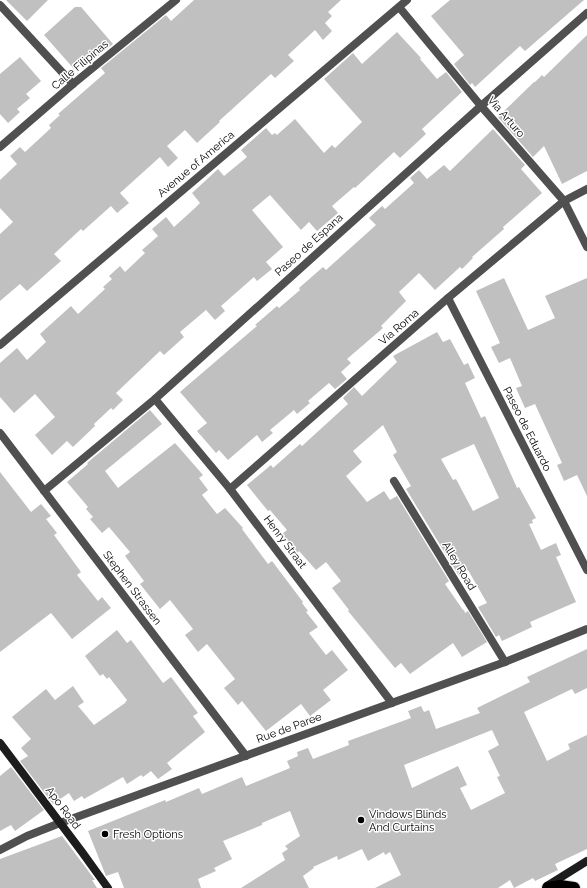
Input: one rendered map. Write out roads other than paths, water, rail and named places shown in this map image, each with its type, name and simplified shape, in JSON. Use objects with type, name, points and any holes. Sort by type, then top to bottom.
[{"type":"highway","points":[[546,888],[560,886],[574,888]]},
{"type":"street","name":"Calle Filipinas","points":[[0,147],[73,84],[176,0]]},
{"type":"street","name":"Avenue of America","points":[[0,345],[407,0]]},
{"type":"street","points":[[0,5],[73,84]]},
{"type":"street","name":"Via Arturo","points":[[399,7],[481,106],[564,201],[587,247]]},
{"type":"street","name":"Paseo de Espana","points":[[44,491],[155,399],[481,106],[587,13]]},
{"type":"street","name":"Via Roma","points":[[230,489],[448,298],[564,201],[587,189]]},
{"type":"street","name":"Paseo de Eduardo","points":[[448,298],[587,570]]},
{"type":"street","name":"Henry Straat","points":[[155,399],[230,489],[392,702]]},
{"type":"street","name":"Stephen Strassen","points":[[0,433],[246,756]]},
{"type":"street","name":"Alley Road","points":[[394,481],[505,662]]},
{"type":"street","name":"Rue de Paree","points":[[0,850],[27,836],[60,823],[505,662],[587,629]]},
{"type":"street","name":"Apo Road","points":[[0,743],[108,888]]},
{"type":"street","points":[[546,888],[587,861]]},
{"type":"place","name":"Vindows Blinds And Curtains","points":[[361,820]]},
{"type":"place","name":"Fresh Options","points":[[105,834]]}]
